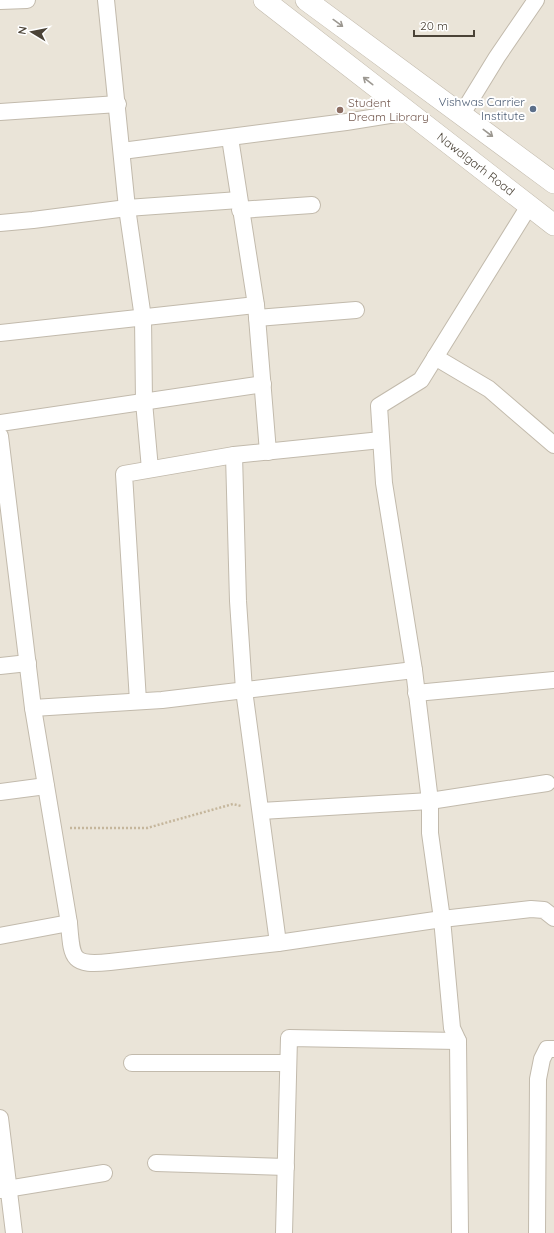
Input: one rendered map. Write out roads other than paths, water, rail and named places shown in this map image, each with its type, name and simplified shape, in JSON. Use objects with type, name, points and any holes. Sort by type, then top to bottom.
[{"type":"street","points":[[0,1],[27,0]]},
{"type":"street","points":[[106,0],[118,104],[127,208],[143,318],[144,402],[150,469]]},
{"type":"street","name":"Nawalgarh Road","points":[[264,0],[554,225]]},
{"type":"street","points":[[306,0],[554,183]]},
{"type":"street","points":[[462,114],[496,57],[536,0]]},
{"type":"street","points":[[0,112],[118,104]]},
{"type":"street","points":[[122,150],[230,138],[408,112]]},
{"type":"street","points":[[230,138],[257,312],[268,452]]},
{"type":"street","points":[[0,222],[33,220],[127,208],[312,205]]},
{"type":"street","points":[[460,1233],[458,1040],[452,1028],[442,919],[430,832],[430,801],[414,670],[384,484],[379,406],[420,380],[529,206]]},
{"type":"street","points":[[0,333],[143,318],[257,312],[356,310]]},
{"type":"street","points":[[435,357],[489,389],[554,445]]},
{"type":"street","points":[[0,423],[263,384]]},
{"type":"street","points":[[0,436],[5,520],[28,662],[33,708],[69,923],[71,949],[74,958],[81,962],[93,964],[278,943],[442,919],[532,909],[544,910],[554,918]]},
{"type":"street","points":[[138,701],[124,474],[234,455],[381,440]]},
{"type":"street","points":[[234,455],[238,601],[244,690],[278,943]]},
{"type":"street","points":[[0,666],[28,662]]},
{"type":"street","points":[[33,708],[138,701],[414,670]]},
{"type":"street","points":[[416,693],[554,680]]},
{"type":"street","points":[[261,811],[430,801],[547,783]]},
{"type":"street","points":[[0,792],[46,786]]},
{"type":"street","points":[[0,936],[69,923]]},
{"type":"street","points":[[284,1233],[289,1038],[458,1040]]},
{"type":"street","points":[[537,1233],[538,1079],[542,1059],[547,1049],[554,1049]]},
{"type":"street","points":[[132,1064],[288,1063]]},
{"type":"street","points":[[0,1118],[4,1190],[14,1233]]},
{"type":"street","points":[[156,1163],[286,1167]]},
{"type":"street","points":[[4,1190],[104,1173]]},
{"type":"place","name":"Vishwas Carrier Institute","points":[[533,109]]},
{"type":"place","name":"Student Dream Library","points":[[340,110]]}]
